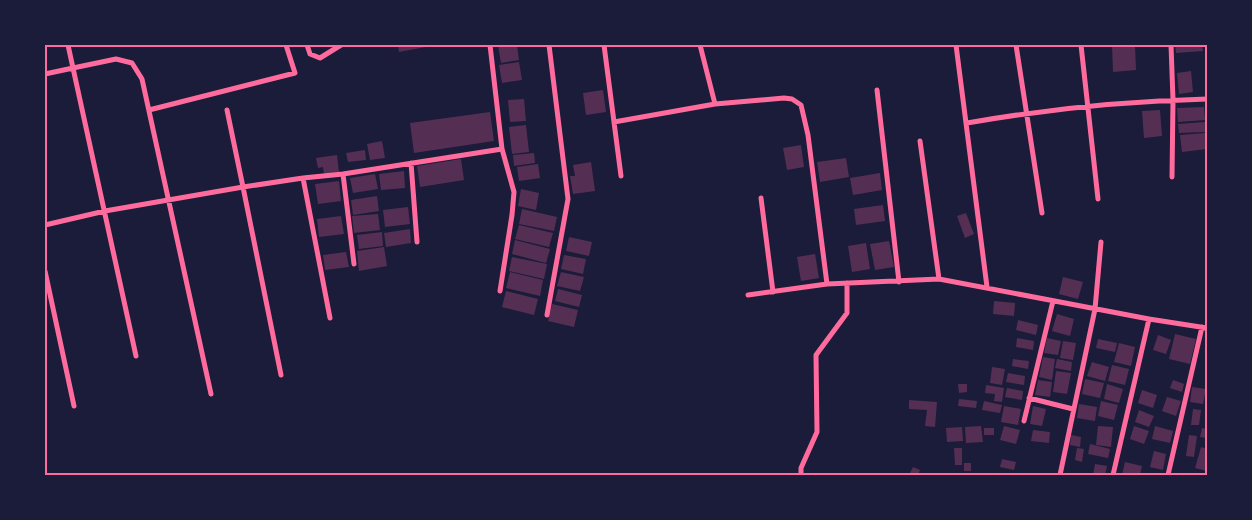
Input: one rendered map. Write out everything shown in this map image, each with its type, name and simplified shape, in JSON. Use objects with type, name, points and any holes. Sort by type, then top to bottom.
[{"type":"street","points":[[68,45],[136,356]]},
{"type":"street","points":[[149,110],[295,73],[286,45]]},
{"type":"street","points":[[308,45],[310,54],[320,58],[341,45]]},
{"type":"street","points":[[490,45],[502,149],[514,192],[500,291]]},
{"type":"street","points":[[546,315],[568,199],[549,45]]},
{"type":"street","points":[[604,45],[621,176]]},
{"type":"street","points":[[700,45],[715,104]]},
{"type":"street","points":[[956,45],[968,123],[987,287]]},
{"type":"street","points":[[1016,45],[1042,213]]},
{"type":"street","points":[[1081,45],[1098,199]]},
{"type":"street","points":[[1170,45],[1173,100],[1172,178]]},
{"type":"street","points":[[45,74],[116,59],[132,63],[142,79],[212,394]]},
{"type":"street","points":[[877,90],[898,282]]},
{"type":"street","points":[[614,122],[715,104],[784,98],[792,99],[801,105],[808,135],[827,284]]},
{"type":"street","points":[[968,123],[1026,113],[1087,106],[1207,99]]},
{"type":"street","points":[[227,110],[281,375]]},
{"type":"street","points":[[920,141],[939,279]]},
{"type":"street","points":[[45,224],[169,199],[502,149]]},
{"type":"street","points":[[411,163],[417,242]]},
{"type":"street","points":[[343,174],[354,264]]},
{"type":"street","points":[[303,178],[330,318]]},
{"type":"street","points":[[761,198],[773,292]]},
{"type":"street","points":[[1060,475],[1095,309],[1101,242]]},
{"type":"street","points":[[45,271],[74,406]]},
{"type":"street","points":[[748,295],[827,284],[939,279],[1205,328],[1168,475]]},
{"type":"street","points":[[801,475],[801,468],[817,432],[816,355],[847,313],[847,283]]},
{"type":"street","points":[[1024,421],[1053,301]]},
{"type":"street","points":[[1112,475],[1149,319]]},
{"type":"street","points":[[1029,398],[1073,409]]},
{"type":"building","points":[[398,45],[425,45],[426,47],[399,52]]},
{"type":"building","points":[[517,45],[519,60],[501,63],[498,46]]},
{"type":"building","points":[[1112,45],[1135,45],[1136,70],[1113,72]]},
{"type":"building","points":[[1175,45],[1202,45],[1203,51],[1176,53]]},
{"type":"building","points":[[519,62],[522,80],[502,83],[499,65]]},
{"type":"building","points":[[1191,71],[1193,92],[1179,94],[1177,73]]},
{"type":"building","points":[[603,90],[606,112],[586,115],[583,93]]},
{"type":"building","points":[[524,99],[526,121],[510,122],[508,100]]},
{"type":"building","points":[[1204,107],[1205,120],[1178,122],[1177,108]]},
{"type":"building","points":[[1160,110],[1162,136],[1144,138],[1142,111]]},
{"type":"building","points":[[490,112],[494,141],[414,153],[410,123]]},
{"type":"building","points":[[1205,122],[1205,132],[1179,133],[1178,124]]},
{"type":"building","points":[[526,125],[529,152],[512,154],[509,127]]},
{"type":"building","points":[[1205,133],[1207,149],[1182,152],[1180,135]]},
{"type":"building","points":[[382,141],[385,158],[370,160],[367,144]]},
{"type":"building","points":[[801,145],[804,167],[787,170],[783,148]]},
{"type":"building","points":[[365,150],[366,160],[348,162],[346,153]]},
{"type":"building","points":[[534,153],[535,163],[514,166],[513,155]]},
{"type":"building","points":[[337,155],[339,172],[324,174],[323,167],[318,168],[316,158]]},
{"type":"building","points":[[846,158],[849,177],[820,182],[817,162]]},
{"type":"building","points":[[461,159],[464,180],[420,187],[417,166]]},
{"type":"building","points":[[591,162],[595,191],[573,194],[570,176],[575,176],[573,165]]},
{"type":"building","points":[[538,164],[540,178],[519,181],[517,167]]},
{"type":"building","points":[[404,171],[405,188],[381,190],[379,174]]},
{"type":"building","points":[[880,173],[882,190],[853,195],[850,178]]},
{"type":"building","points":[[375,174],[378,189],[353,193],[350,178]]},
{"type":"building","points":[[339,181],[341,201],[318,204],[315,184]]},
{"type":"building","points":[[521,189],[539,193],[536,210],[518,206]]},
{"type":"building","points":[[377,196],[379,211],[353,215],[351,200]]},
{"type":"building","points":[[883,205],[885,221],[856,225],[854,209]]},
{"type":"building","points":[[408,207],[410,224],[385,227],[383,210]]},
{"type":"building","points":[[522,209],[557,217],[554,231],[519,224]]},
{"type":"building","points":[[966,213],[974,234],[965,238],[957,216]]},
{"type":"building","points":[[378,214],[380,230],[354,233],[352,216]]},
{"type":"building","points":[[341,216],[344,234],[319,237],[317,219]]},
{"type":"building","points":[[519,225],[553,233],[549,247],[515,239]]},
{"type":"building","points":[[410,229],[411,243],[386,247],[384,233]]},
{"type":"building","points":[[382,232],[383,246],[359,249],[357,235]]},
{"type":"building","points":[[569,237],[592,242],[589,256],[566,251]]},
{"type":"building","points":[[515,240],[550,249],[546,263],[512,254]]},
{"type":"building","points":[[889,241],[894,267],[875,270],[870,244]]},
{"type":"building","points":[[866,243],[870,269],[852,272],[848,246]]},
{"type":"building","points":[[384,247],[387,266],[359,271],[357,251]]},
{"type":"building","points":[[346,252],[349,267],[325,270],[323,255]]},
{"type":"building","points":[[815,254],[819,278],[801,281],[797,257]]},
{"type":"building","points":[[564,255],[586,259],[583,274],[561,269]]},
{"type":"building","points":[[512,257],[547,264],[544,279],[509,271]]},
{"type":"building","points":[[510,272],[543,280],[540,296],[506,288]]},
{"type":"building","points":[[561,272],[584,277],[580,291],[557,286]]},
{"type":"building","points":[[1063,277],[1083,282],[1078,299],[1059,294]]},
{"type":"building","points":[[558,289],[582,295],[579,307],[555,301]]},
{"type":"building","points":[[506,291],[538,299],[534,315],[502,307]]},
{"type":"building","points":[[994,301],[1015,303],[1014,316],[993,314]]},
{"type":"building","points":[[552,304],[578,310],[574,327],[548,321]]},
{"type":"building","points":[[1057,314],[1074,319],[1070,336],[1052,331]]},
{"type":"building","points":[[1018,320],[1038,325],[1036,335],[1016,330]]},
{"type":"building","points":[[1175,334],[1196,339],[1190,364],[1169,359]]},
{"type":"building","points":[[1158,335],[1171,340],[1166,354],[1153,350]]},
{"type":"building","points":[[1017,338],[1034,341],[1033,350],[1016,347]]},
{"type":"building","points":[[1047,338],[1061,341],[1058,355],[1044,353]]},
{"type":"building","points":[[1098,339],[1117,343],[1115,352],[1096,348]]},
{"type":"building","points":[[1063,341],[1076,343],[1073,360],[1060,358]]},
{"type":"building","points":[[1119,343],[1135,347],[1131,366],[1114,362]]},
{"type":"building","points":[[1043,357],[1055,359],[1052,380],[1039,377]]},
{"type":"building","points":[[1013,359],[1029,361],[1028,369],[1012,366]]},
{"type":"building","points":[[1057,359],[1072,362],[1071,371],[1055,368]]},
{"type":"building","points":[[1092,362],[1109,367],[1105,381],[1087,376]]},
{"type":"building","points":[[1112,365],[1129,369],[1125,385],[1108,381]]},
{"type":"building","points":[[992,367],[1005,369],[1002,385],[990,383]]},
{"type":"building","points":[[1056,371],[1071,373],[1067,394],[1053,392]]},
{"type":"building","points":[[1008,373],[1025,376],[1024,385],[1006,382]]},
{"type":"building","points":[[1085,379],[1104,383],[1100,398],[1082,394]]},
{"type":"building","points":[[1038,380],[1052,382],[1050,397],[1035,395]]},
{"type":"building","points":[[1173,380],[1184,384],[1182,392],[1170,388]]},
{"type":"building","points":[[958,384],[967,384],[967,392],[959,393]]},
{"type":"building","points":[[1107,384],[1123,389],[1119,403],[1104,399]]},
{"type":"building","points":[[986,385],[1004,388],[1002,402],[994,401],[995,394],[985,393]]},
{"type":"building","points":[[1192,387],[1206,389],[1203,404],[1190,402]]},
{"type":"building","points":[[1007,388],[1023,391],[1022,400],[1005,397]]},
{"type":"building","points":[[1142,390],[1157,395],[1153,408],[1138,403]]},
{"type":"building","points":[[1167,397],[1181,401],[1176,416],[1162,411]]},
{"type":"building","points":[[959,399],[977,401],[976,408],[958,406]]},
{"type":"building","points":[[909,400],[937,402],[935,427],[925,426],[927,410],[909,409]]},
{"type":"building","points":[[984,401],[1002,405],[1000,413],[982,410]]},
{"type":"building","points":[[1101,401],[1118,405],[1114,420],[1098,416]]},
{"type":"building","points":[[1079,404],[1097,407],[1095,421],[1077,418]]},
{"type":"building","points":[[1004,406],[1021,409],[1018,425],[1001,422]]},
{"type":"building","points":[[1033,406],[1046,409],[1042,426],[1030,424]]},
{"type":"building","points":[[1193,409],[1201,410],[1199,425],[1191,425]]},
{"type":"building","points":[[1139,410],[1154,416],[1149,427],[1135,422]]},
{"type":"building","points":[[981,426],[983,442],[966,443],[965,427]]},
{"type":"building","points":[[1004,426],[1020,430],[1016,444],[1000,440]]},
{"type":"building","points":[[1098,426],[1113,427],[1111,447],[1096,445]]},
{"type":"building","points":[[1134,426],[1149,431],[1144,444],[1130,439]]},
{"type":"building","points":[[1155,426],[1173,431],[1170,443],[1152,439]]},
{"type":"building","points":[[962,427],[963,441],[947,442],[946,428]]},
{"type":"building","points":[[984,428],[994,428],[994,435],[984,435]]},
{"type":"building","points":[[1202,428],[1207,429],[1207,438],[1200,437]]},
{"type":"building","points":[[1033,430],[1050,432],[1049,443],[1031,441]]},
{"type":"building","points":[[1071,435],[1081,437],[1080,447],[1070,445]]},
{"type":"building","points":[[1189,435],[1197,436],[1194,457],[1186,456]]},
{"type":"building","points":[[1090,444],[1110,449],[1108,458],[1088,454]]},
{"type":"building","points":[[1201,447],[1207,449],[1207,471],[1195,468]]},
{"type":"building","points":[[954,448],[962,448],[962,465],[955,465]]},
{"type":"building","points":[[1077,448],[1084,449],[1082,462],[1075,460]]},
{"type":"building","points":[[1154,451],[1166,454],[1163,470],[1150,467]]},
{"type":"building","points":[[1002,459],[1016,462],[1014,470],[1000,467]]},
{"type":"building","points":[[1125,462],[1142,466],[1140,475],[1122,475]]},
{"type":"building","points":[[964,463],[971,463],[971,471],[964,471]]},
{"type":"building","points":[[1095,464],[1107,466],[1105,475],[1093,475]]},
{"type":"building","points":[[913,467],[920,470],[918,475],[909,475]]}]
